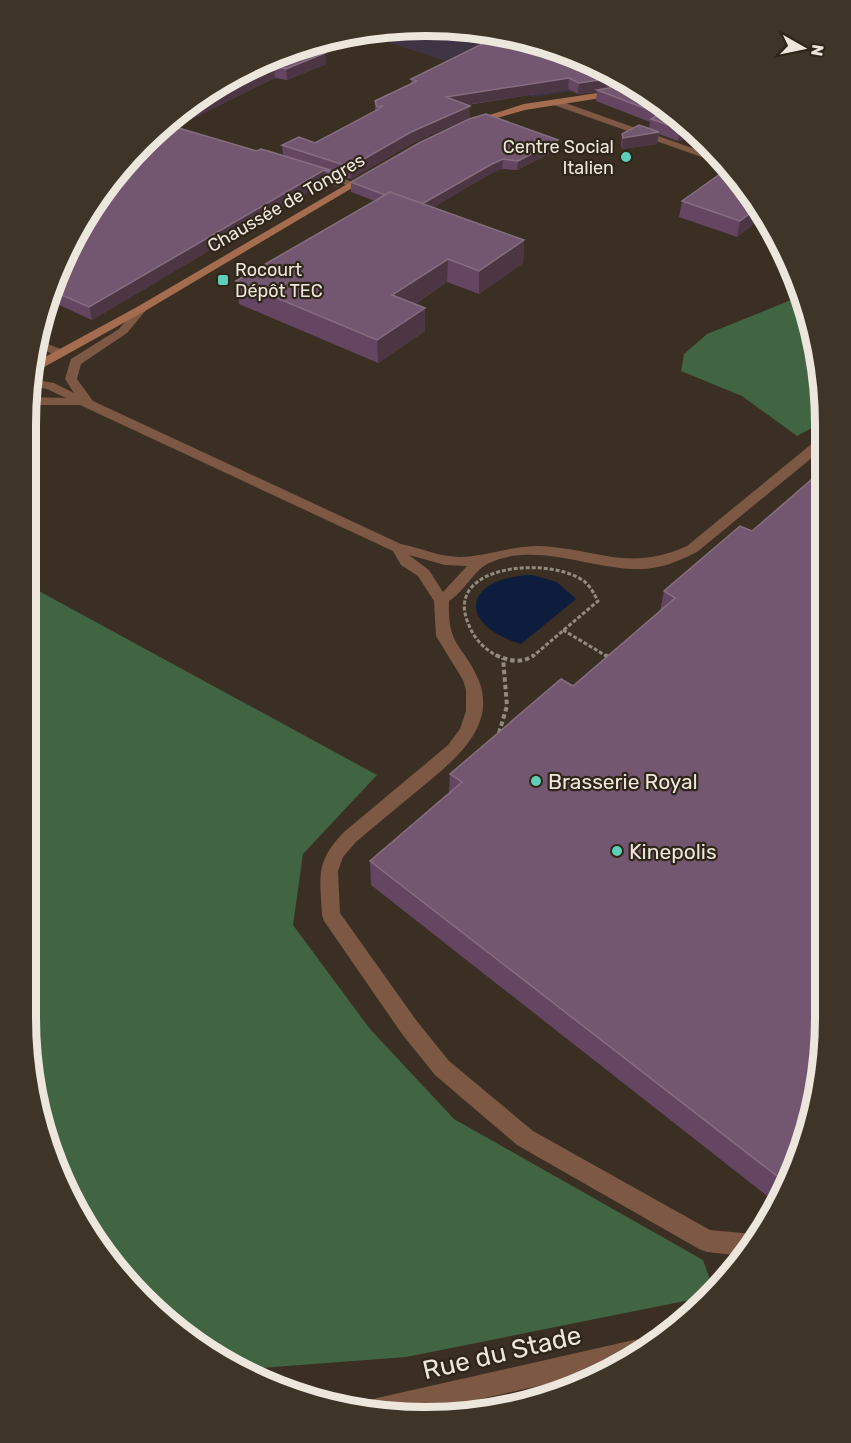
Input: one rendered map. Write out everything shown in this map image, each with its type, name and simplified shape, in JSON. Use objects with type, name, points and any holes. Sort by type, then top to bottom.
[{"type":"main road","points":[[455,129],[494,114],[554,102],[626,92]]},
{"type":"main road","name":"Chaussée de Tongres","points":[[41,363],[141,309],[380,169]]},
{"type":"street","points":[[554,102],[707,156]]},
{"type":"street","points":[[311,171],[353,184]]},
{"type":"street","points":[[90,405],[71,379],[75,362],[123,331],[141,309]]},
{"type":"street","points":[[44,347],[58,353]]},
{"type":"street","points":[[38,384],[50,386],[398,548],[411,549],[440,560],[460,562],[532,552],[568,554],[623,565],[641,565],[678,558],[815,448]]},
{"type":"street","points":[[37,401],[74,402],[90,405]]},
{"type":"street","points":[[398,548],[406,562],[424,573],[436,594],[442,599]]},
{"type":"street","points":[[442,599],[450,595],[461,580],[483,560]]},
{"type":"street","points":[[442,599],[441,616],[446,641],[471,679],[475,691],[473,719],[466,735],[454,750],[350,837],[335,853],[329,871],[331,915],[409,1027],[442,1068],[525,1138],[707,1241],[742,1244]]},
{"type":"street","name":"Rue du Stade","points":[[396,1406],[620,1355]]},
{"type":"path","points":[[519,567],[545,568],[565,572],[581,578],[594,589],[598,602],[563,630],[528,660],[514,661],[490,651],[469,630],[464,616],[464,603],[475,584],[494,573],[519,567]]},
{"type":"path","points":[[563,630],[622,664]]},
{"type":"shaded area","points":[[426,36],[501,43],[551,57],[615,85],[532,97],[508,81],[377,39]]},
{"type":"green space","points":[[794,299],[808,350],[815,426],[797,436],[742,396],[681,371],[684,354],[707,334]]},
{"type":"green space","points":[[36,589],[377,775],[303,854],[293,925],[370,1029],[454,1119],[703,1260],[711,1282],[694,1299],[406,1357],[253,1367],[188,1327],[150,1293],[116,1255],[76,1190],[49,1118],[39,1068],[37,1043]]},
{"type":"water","points":[[532,575],[557,582],[576,599],[521,644],[500,635],[485,625],[478,614],[476,603],[481,592],[492,584],[509,578]]},
{"type":"building","points":[[488,41],[551,57],[604,79],[579,83],[569,78],[446,97],[470,106],[411,132],[350,167],[282,145],[299,137],[315,143],[379,109],[382,106],[377,107],[375,101],[417,81],[411,79]]},
{"type":"building","points":[[319,51],[325,53],[286,69],[275,66]]},
{"type":"building","points":[[617,86],[660,114],[597,90]]},
{"type":"building","points":[[486,114],[558,140],[518,161],[503,159],[492,164],[422,204],[390,192],[385,195],[351,182],[419,143],[469,119]]},
{"type":"building","points":[[660,114],[676,128],[651,119]]},
{"type":"building","points":[[639,125],[659,132],[623,138],[622,134]]},
{"type":"building","points":[[176,127],[257,151],[261,149],[340,173],[337,175],[324,170],[89,307],[59,294],[76,253],[116,188],[150,150]]},
{"type":"building","points":[[722,173],[751,212],[740,221],[682,201]]},
{"type":"building","points":[[390,192],[524,240],[479,271],[448,259],[392,295],[425,308],[377,340],[236,281]]},
{"type":"building","name":"Kinepolis","points":[[815,477],[814,1043],[808,1093],[802,1118],[780,1178],[370,861],[462,782],[450,774],[561,679],[573,686],[675,598],[664,591],[740,526],[752,531]]},
{"type":"place","name":"Centre Social Italien","points":[[626,157]]},
{"type":"place","name":"Rocourt Dépôt TEC","points":[[223,280]]},
{"type":"place","name":"Brasserie Royal","points":[[536,781]]},
{"type":"place","name":"Kinepolis","points":[[617,851]]}]
